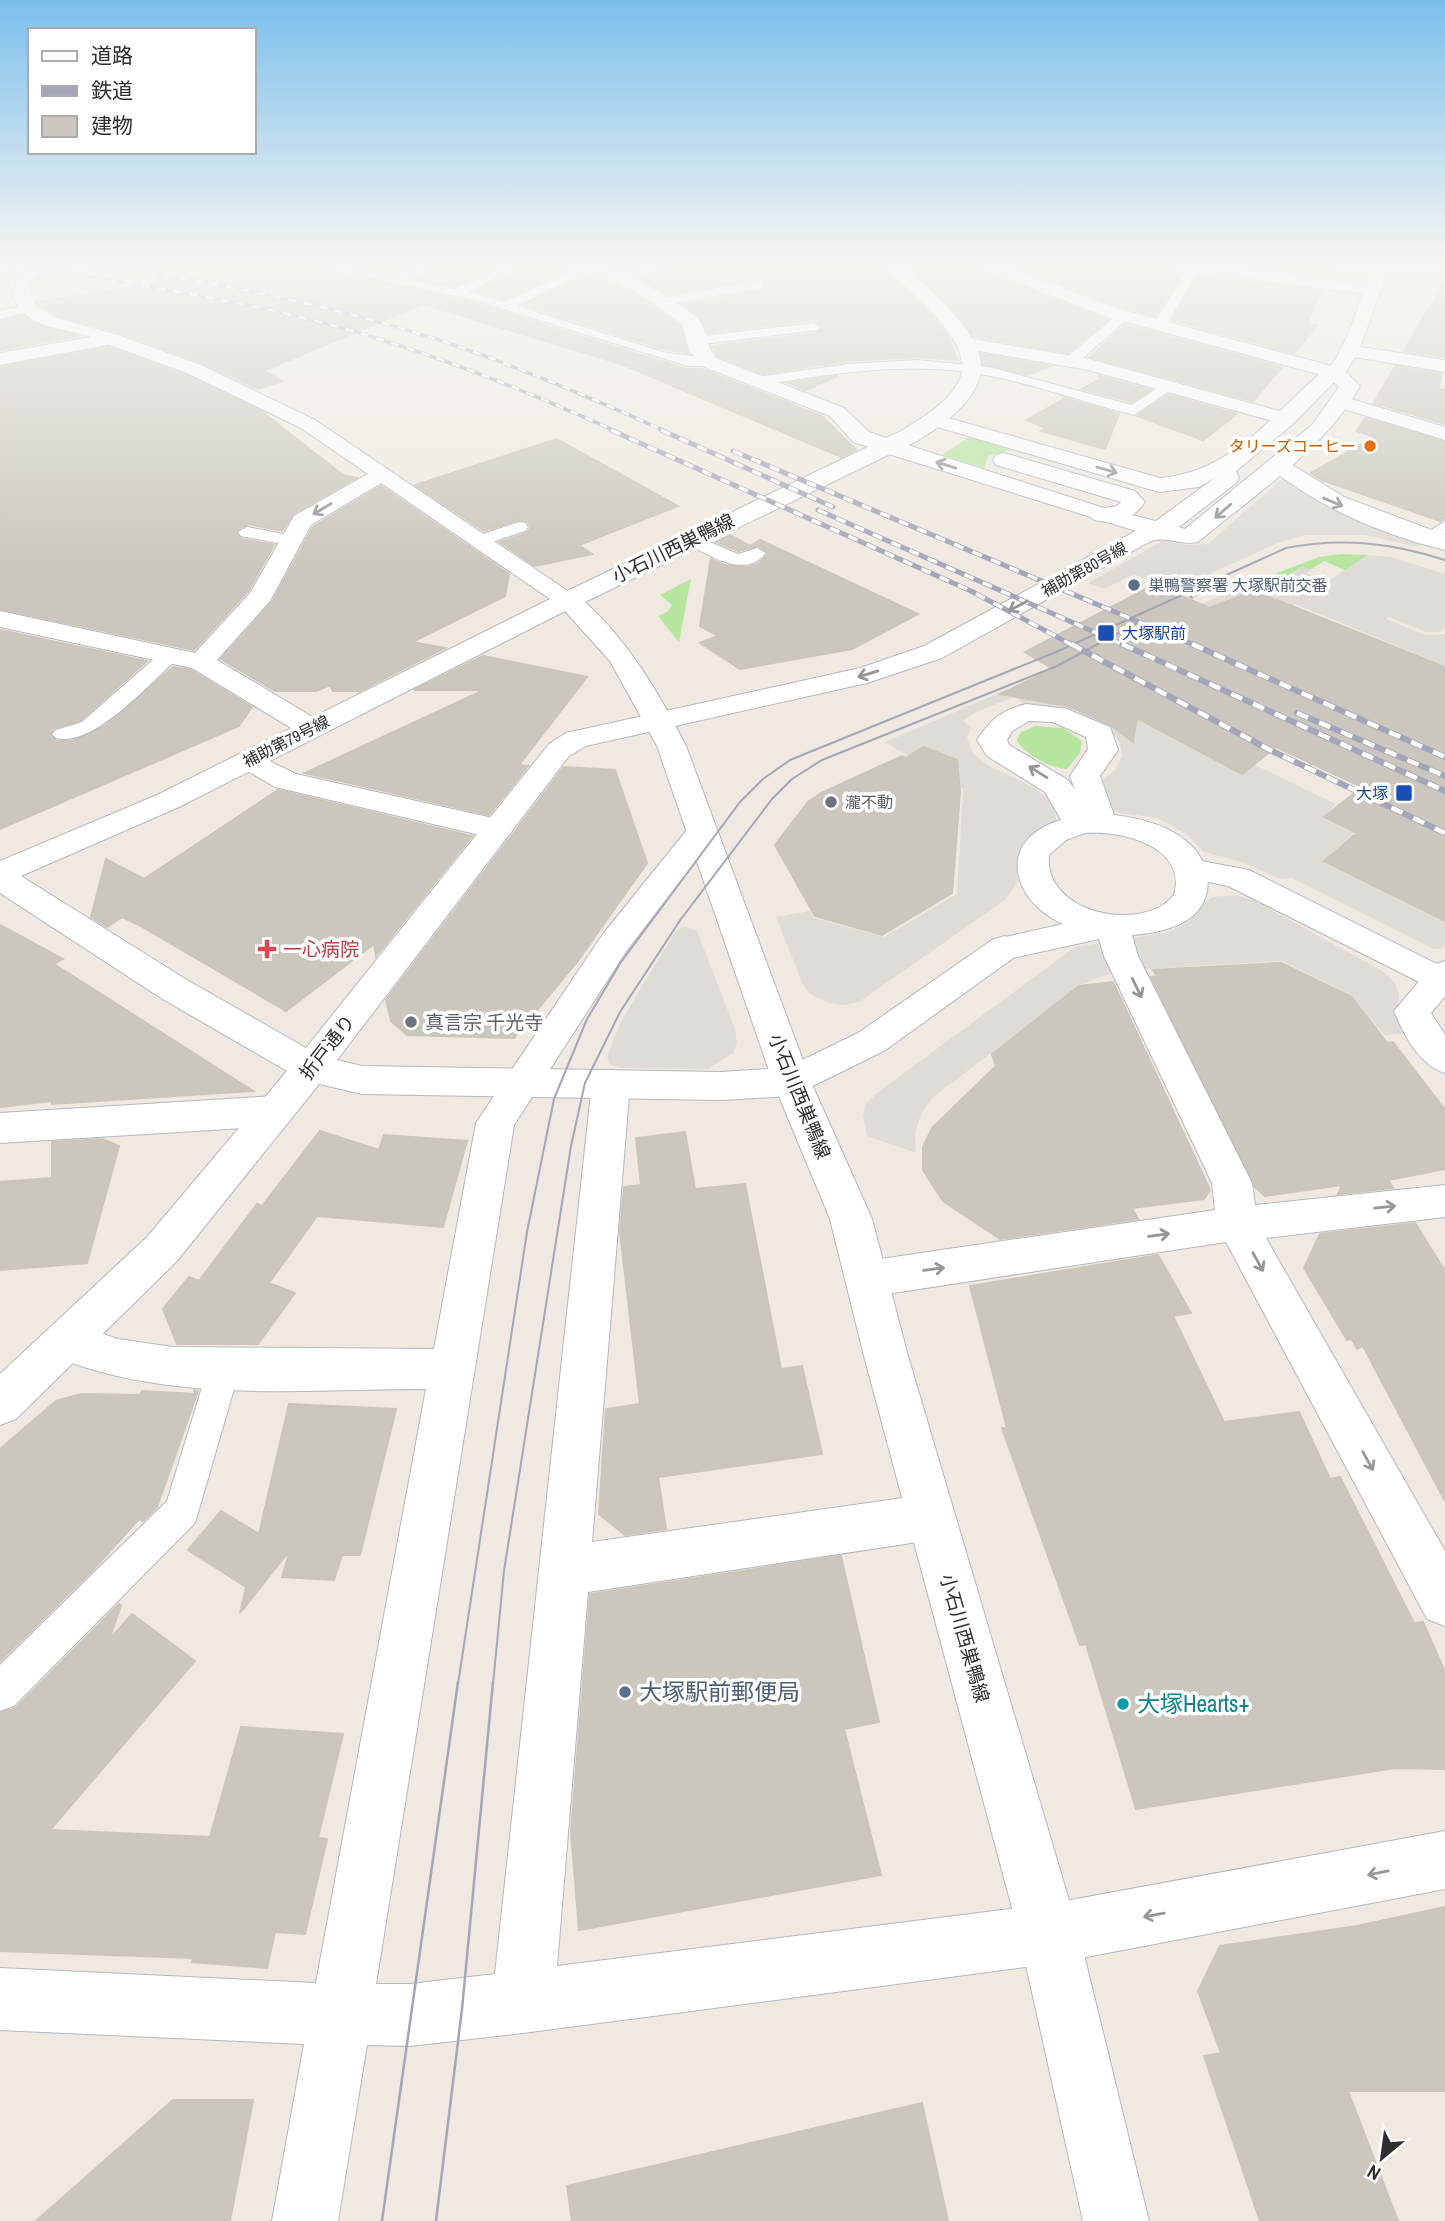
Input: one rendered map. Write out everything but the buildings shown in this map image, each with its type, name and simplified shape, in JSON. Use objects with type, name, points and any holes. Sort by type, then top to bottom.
[{"type":"street","points":[[179,364],[309,424],[568,600]]},
{"type":"street","points":[[713,364],[837,412],[861,437],[887,446],[1127,496],[1134,502],[1124,512],[1102,515]]},
{"type":"street","points":[[972,364],[972,368]]},
{"type":"street","points":[[1076,364],[1287,419]]},
{"type":"street","points":[[1005,472],[1102,515],[1181,536],[1197,533],[1319,429],[1341,402],[1350,386],[1336,373],[1301,364]]},
{"type":"street","name":"補助第80号線","points":[[662,722],[867,675],[933,652],[1141,537],[1160,530],[1191,509],[1228,478],[1224,468],[1287,419],[1325,379],[1336,373],[1342,364]]},
{"type":"street","name":"小石川西巣鴨線","points":[[972,368],[959,396],[934,420],[887,446],[568,600],[596,624],[634,673],[662,722],[792,1082],[851,1219],[1049,1934],[1116,2221]]},
{"type":"street","points":[[1341,402],[1441,430]]},
{"type":"street","points":[[934,420],[1159,485],[1189,499],[1191,509]]},
{"type":"street","points":[[1005,472],[1020,453],[1041,451]]},
{"type":"street","points":[[1278,463],[1307,488],[1331,502],[1440,535]]},
{"type":"street","points":[[1159,485],[1191,482],[1207,471],[1224,468]]},
{"type":"street","points":[[201,662],[261,596],[302,521],[380,474]]},
{"type":"street","name":"補助第79号線","points":[[0,875],[112,826],[249,760],[568,600]]},
{"type":"street","points":[[0,620],[201,662],[311,728]]},
{"type":"street","name":"折戸通り","points":[[0,1404],[162,1249],[311,1068],[559,750],[596,734],[662,722]]},
{"type":"street","points":[[249,760],[286,781],[496,829]]},
{"type":"street","points":[[0,875],[174,989],[311,1068],[362,1080],[721,1086],[792,1082],[872,1042],[1004,948],[1112,925],[1157,920],[1184,906],[1195,885],[1191,869],[1182,855],[1162,839],[1134,828],[1090,824],[1048,835],[1036,846],[1024,911],[1004,948]]},
{"type":"street","points":[[305,2221],[495,1123],[615,942],[702,832]]},
{"type":"street","points":[[1032,869],[1042,895],[1061,910],[1112,925]]},
{"type":"street","points":[[1191,869],[1237,877],[1443,978],[1412,1011],[1420,1030],[1445,1059]]},
{"type":"street","points":[[1112,925],[1121,956],[1232,1184],[1237,1224],[1445,1601]]},
{"type":"street","points":[[523,2002],[611,1084]]},
{"type":"street","points":[[0,1128],[276,1111]]},
{"type":"street","points":[[867,1279],[1237,1224],[1445,1200]]},
{"type":"street","points":[[67,1342],[92,1354],[128,1361],[224,1368],[451,1369]]},
{"type":"street","points":[[564,1571],[932,1517]]},
{"type":"street","points":[[0,1999],[341,2015],[410,2015],[1049,1934],[1445,1860]]},
{"type":"lane","points":[[758,381],[868,368],[935,365],[972,368],[1133,410],[1168,387]]},
{"type":"lane","points":[[480,541],[519,527]]},
{"type":"lane","points":[[247,532],[292,541]]},
{"type":"lane","points":[[691,539],[737,561],[757,553]]},
{"type":"lane","points":[[63,734],[89,726],[170,655]]},
{"type":"lane","points":[[0,1692],[182,1510],[224,1368]]},
{"type":"green space","points":[[971,436],[1011,450],[988,456],[984,468],[942,455]]},
{"type":"green space","points":[[1341,554],[1368,555],[1345,570],[1324,561],[1310,570],[1302,567],[1282,579],[1272,575],[1319,557]]},
{"type":"green space","points":[[691,579],[679,642],[658,616],[667,612],[672,605],[660,595]]},
{"type":"green space","points":[[1035,726],[1063,728],[1082,741],[1080,753],[1067,769],[1039,760],[1020,745],[1017,740],[1020,733]]},
{"type":"shaded area","points":[[1283,478],[1319,501],[1425,541],[1418,547],[1364,535],[1306,535],[1278,543],[1147,602],[1155,584],[1134,574],[1104,589],[1088,583],[1164,540],[1186,545],[1208,544]]},
{"type":"shaded area","points":[[1368,555],[1391,557],[1445,574],[1445,628],[1440,632],[1426,632],[1389,617],[1386,619],[1425,635],[1445,634],[1445,666],[1295,604],[1263,626],[1169,617],[1272,575],[1282,579],[1303,567],[1310,570],[1307,573],[1328,581]],"holes":[[[1257,589],[1270,597],[1221,617],[1207,610]]]},
{"type":"shaded area","points":[[1052,670],[1242,775],[1255,765],[1336,804],[1322,818],[1354,833],[1323,861],[1445,922],[1445,945],[1441,949],[1432,948],[1292,878],[1280,879],[1242,862],[1204,852],[1188,835],[1157,818],[1119,813],[1108,807],[1102,781],[1116,769],[1122,756],[1120,743],[1111,730],[1097,718],[1074,709],[1024,703],[1014,697],[976,712],[963,721],[972,727],[967,738],[973,754],[989,766],[1035,788],[1049,800],[1056,815],[1056,822],[1025,845],[1017,864],[1018,880],[1012,890],[1005,900],[859,1002],[844,1005],[828,1003],[809,993],[776,917],[810,911],[814,918],[884,937],[957,894],[963,789],[885,742]]},
{"type":"shaded area","points":[[1235,895],[1255,901],[1384,972],[1396,985],[1399,996],[1397,1010],[1413,1033],[1384,1035],[1353,996],[1282,961],[1146,969],[1105,975],[1080,985],[932,1098],[921,1114],[915,1133],[916,1153],[867,1136],[863,1116],[866,1104],[877,1093],[1075,947],[1169,932],[1189,921],[1201,905],[1213,897]]},
{"type":"shaded area","points":[[683,926],[697,931],[735,1029],[737,1043],[733,1053],[708,1069],[621,1068],[610,1065],[607,1056],[621,1021],[674,934]]},
{"type":"tram line","points":[[458,1684],[527,1232],[554,1099],[587,1019],[621,962],[740,802],[763,779],[790,760],[1056,652],[1286,548],[1347,542],[1406,549],[1445,560]]},
{"type":"tram line","points":[[493,1684],[504,1571],[571,1146],[585,1083],[620,1012],[681,919],[772,799],[792,779],[822,760],[1057,666],[1137,623]]},
{"type":"tram line","points":[[382,2221],[458,1682]]},
{"type":"tram line","points":[[436,2221],[462,2009],[493,1682]]},
{"type":"railway","points":[[451,364],[528,393],[615,431]]},
{"type":"railway","points":[[505,364],[665,431]]},
{"type":"railway","points":[[611,430],[971,591],[1074,646]]},
{"type":"railway","points":[[661,430],[833,507]]},
{"type":"railway","points":[[733,451],[1196,646]]},
{"type":"railway","points":[[818,510],[1126,646]]},
{"type":"railway","points":[[1192,596],[1213,580]]},
{"type":"railway","points":[[1071,644],[1268,749],[1445,833]]},
{"type":"railway","points":[[1122,644],[1445,791]]},
{"type":"railway","points":[[1192,644],[1445,757]]},
{"type":"railway","points":[[1297,713],[1445,776]]},
{"type":"place","name":"タリーズコーヒー","points":[[1370,446]]},
{"type":"place","name":"巣鴨警察署 大塚駅前交番","points":[[1134,585]]},
{"type":"place","name":"大塚駅前","points":[[1106,633]]},
{"type":"place","name":"大塚","points":[[1404,793]]},
{"type":"place","name":"瀧不動","points":[[831,802]]},
{"type":"place","name":"一心病院","points":[[267,949]]},
{"type":"place","name":"真言宗 千光寺","points":[[411,1022]]},
{"type":"place","name":"大塚駅前郵便局","points":[[625,1692]]},
{"type":"place","name":"大塚Hearts+","points":[[1123,1704]]}]
